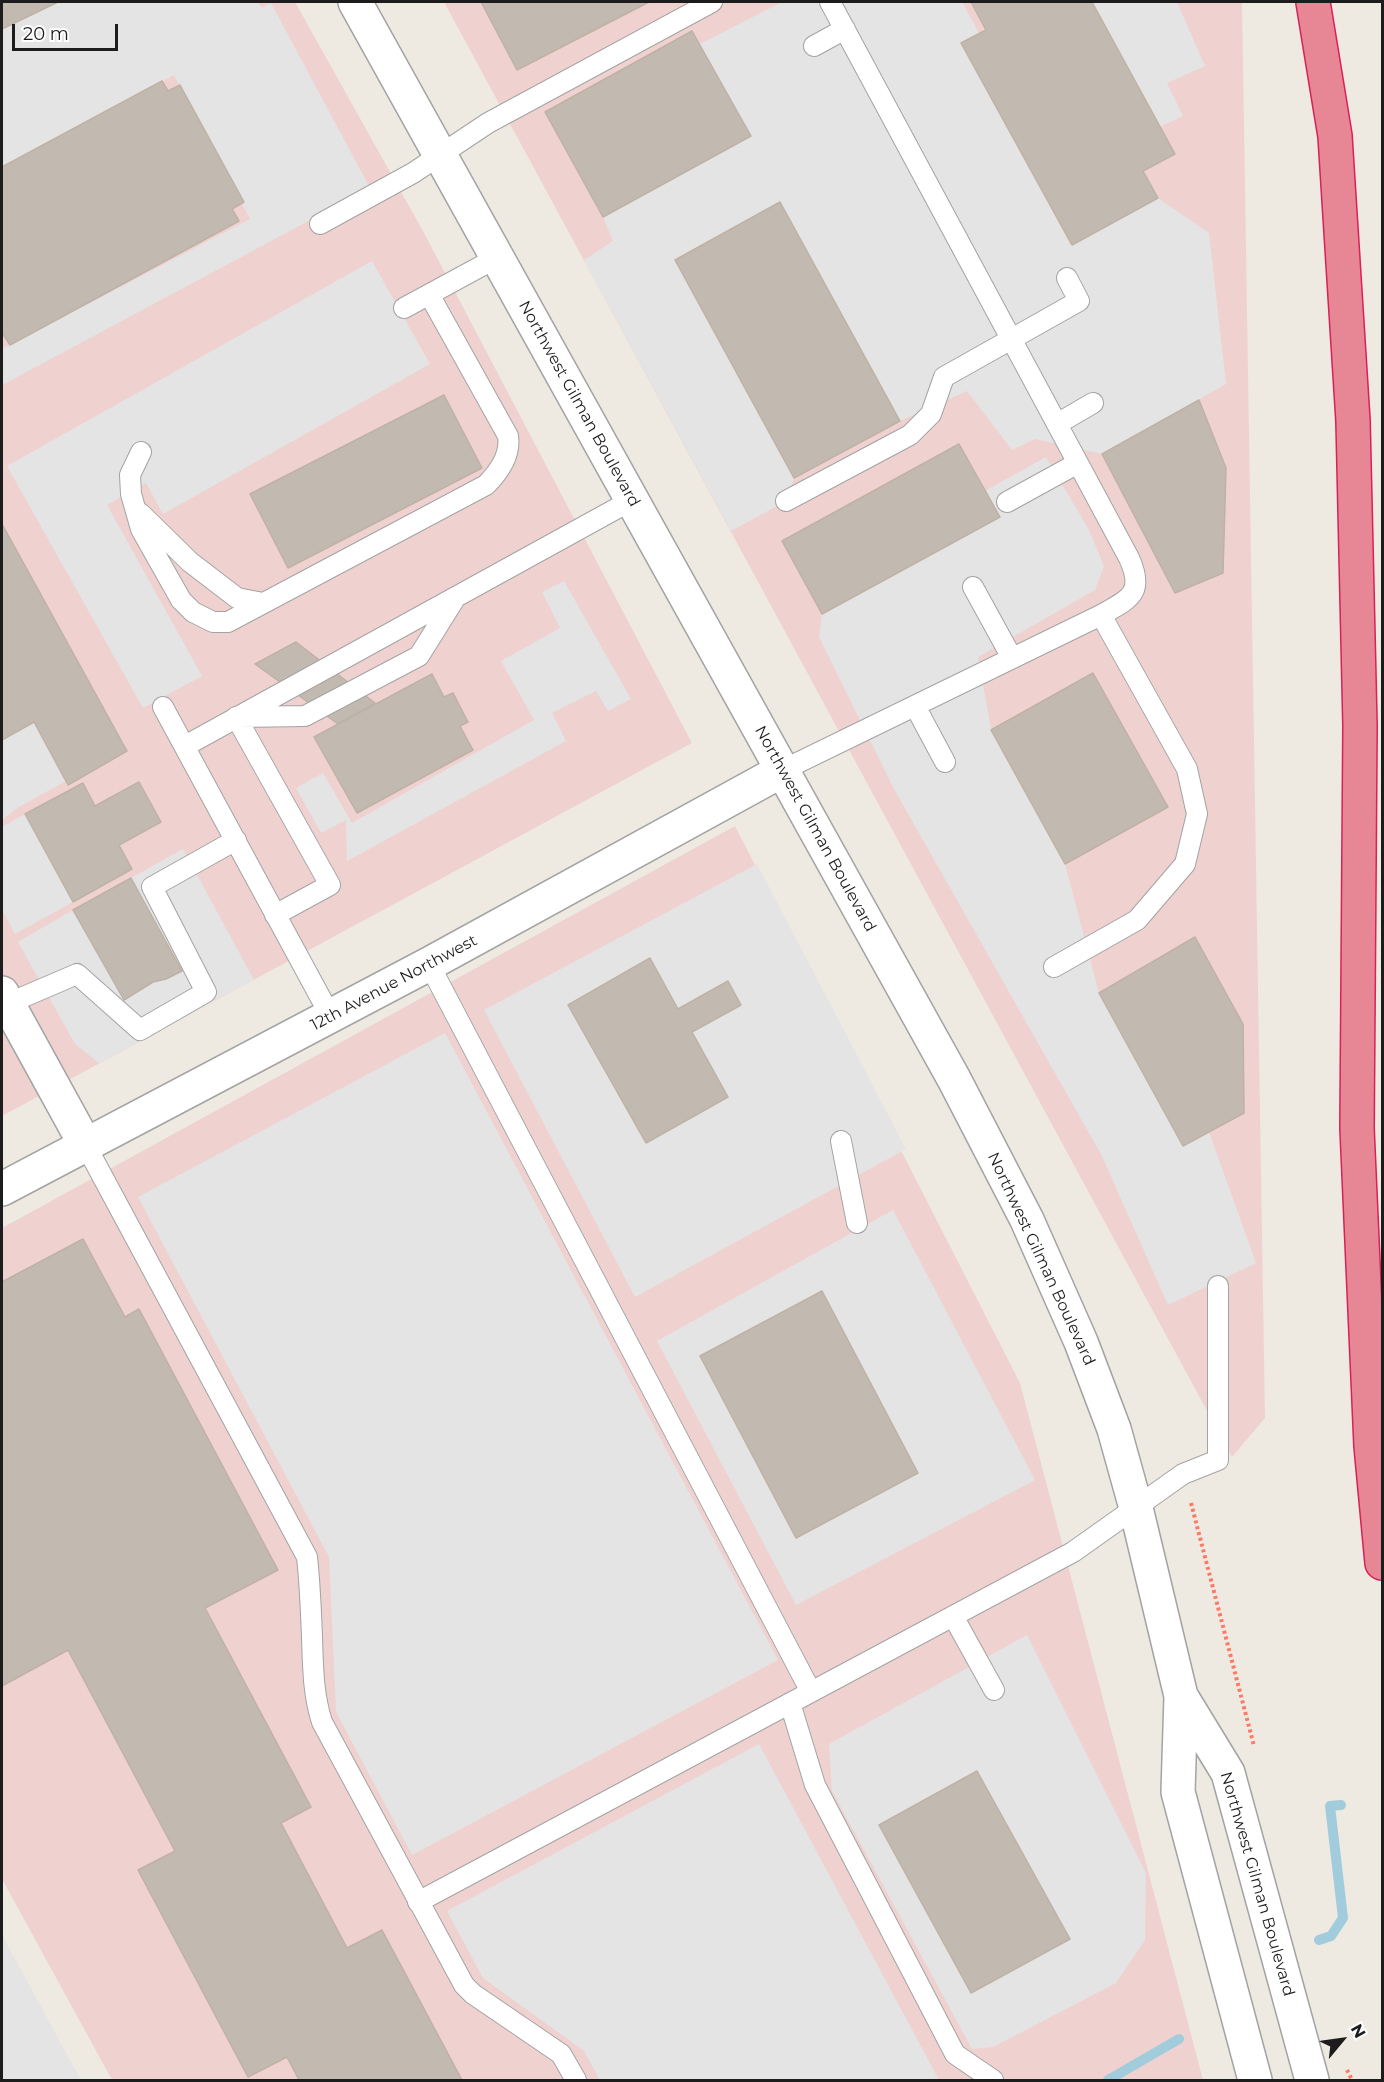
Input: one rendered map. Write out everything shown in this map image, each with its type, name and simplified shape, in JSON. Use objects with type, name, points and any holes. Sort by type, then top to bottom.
[{"type":"highway","points":[[1313,2],[1335,136],[1353,421],[1360,726],[1357,1128],[1371,1446],[1383,1563]]},
{"type":"street","name":"Northwest Gilman Boulevard","points":[[356,2],[954,1079],[1027,1220],[1099,1387],[1114,1429],[1136,1508],[1181,1696],[1178,1792],[1256,2080]]},
{"type":"street","name":"12th Avenue Northwest","points":[[2,1189],[331,1017],[783,770]]},
{"type":"street","points":[[4,998],[85,1144]]},
{"type":"street","name":"Northwest Gilman Boulevard","points":[[1181,1696],[1228,1773],[1312,2080]]},
{"type":"lane","points":[[320,224],[413,173],[488,123],[712,2]]},
{"type":"lane","points":[[783,770],[1101,615],[1132,596],[1137,585],[1136,572],[830,2]]},
{"type":"lane","points":[[814,46],[844,29]]},
{"type":"lane","points":[[404,308],[498,258]]},
{"type":"lane","points":[[786,501],[910,435],[931,414],[944,377],[1079,301],[1067,279]]},
{"type":"lane","points":[[141,452],[130,475],[131,494],[141,529],[181,600],[192,612],[213,622],[228,622],[486,485],[497,474],[510,446],[508,436],[430,296]]},
{"type":"lane","points":[[1057,424],[1093,403]]},
{"type":"lane","points":[[1007,502],[1078,463]]},
{"type":"lane","points":[[185,746],[632,500]]},
{"type":"lane","points":[[136,509],[190,562],[237,598],[263,603]]},
{"type":"lane","points":[[973,587],[1012,658]]},
{"type":"lane","points":[[236,717],[306,716],[420,656],[456,598]]},
{"type":"lane","points":[[1054,967],[1137,920],[1185,864],[1197,814],[1187,769],[1101,615]]},
{"type":"lane","points":[[915,706],[945,762]]},
{"type":"lane","points":[[163,707],[331,1017]]},
{"type":"lane","points":[[236,717],[330,885],[275,915]]},
{"type":"lane","points":[[4,998],[77,974],[140,1030],[206,992],[152,887],[236,840]]},
{"type":"lane","points":[[429,964],[811,1692]]},
{"type":"lane","points":[[841,1141],[857,1223]]},
{"type":"lane","points":[[85,1144],[303,1547],[307,1557],[309,1578],[316,1703],[322,1722],[464,1985],[473,1994],[561,2054],[576,2080]]},
{"type":"lane","points":[[418,1902],[1078,1550],[1183,1474],[1218,1460],[1218,1286]]},
{"type":"lane","points":[[953,1616],[994,1690]]},
{"type":"lane","points":[[790,1703],[814,1785],[955,2054],[993,2080]]},
{"type":"shaded area","points":[[2,2],[295,2],[423,231],[692,743],[2,1116]]},
{"type":"shaded area","points":[[51,2],[258,2],[262,8],[271,3],[370,188],[4,384],[2,349],[250,219],[174,75],[2,168],[2,27]]},
{"type":"shaded area","points":[[444,2],[1242,2],[1265,1418],[1232,1457]]},
{"type":"shaded area","points":[[782,2],[962,2],[979,33],[961,44],[1071,245],[1158,198],[1209,233],[1226,384],[1102,454],[1035,439],[1012,450],[967,391],[900,421],[780,202],[675,260],[794,478],[786,501],[731,531],[584,260],[613,241],[603,217],[750,136],[700,44]]},
{"type":"shaded area","points":[[1092,2],[1177,2],[1205,66],[1167,83],[1183,116],[1160,127]]},
{"type":"shaded area","points":[[372,261],[430,364],[163,514],[146,483],[107,505],[202,676],[143,708],[7,466]]},
{"type":"shaded area","points":[[1046,457],[1089,530],[1104,566],[1095,590],[978,657],[991,729],[1065,864],[1099,993],[1183,1146],[1209,1132],[1256,1263],[1168,1305],[1102,1156],[894,789],[819,637],[822,614],[999,518],[985,491]]},
{"type":"shaded area","points":[[564,581],[631,699],[608,711],[596,691],[552,713],[566,741],[347,861],[346,820],[321,833],[296,788],[323,773],[352,823],[534,720],[501,661],[560,628],[542,592]]},
{"type":"shaded area","points":[[34,722],[66,781],[17,808],[2,820],[2,740]]},
{"type":"shaded area","points":[[25,814],[73,902],[15,934],[2,909],[2,827]]},
{"type":"shaded area","points":[[735,826],[1020,1383],[1203,2080],[112,2080],[2,1879],[2,1228]]},
{"type":"shaded area","points":[[183,849],[254,980],[99,1063],[75,1044],[18,942],[73,910],[124,999],[153,982],[166,979],[182,971],[131,878]]},
{"type":"shaded area","points":[[757,864],[906,1149],[635,1297],[484,1010]]},
{"type":"shaded area","points":[[445,1033],[778,1660],[412,1855],[336,1712],[329,1557],[138,1197]]},
{"type":"shaded area","points":[[893,1210],[1035,1480],[796,1605],[657,1341]]},
{"type":"shaded area","points":[[1027,1635],[1146,1873],[1145,1940],[1116,1983],[993,2047],[972,2049],[832,1791],[829,1744]]},
{"type":"shaded area","points":[[759,1744],[939,2080],[600,2080],[584,2051],[483,1978],[447,1911]]},
{"type":"shaded area","points":[[2,1935],[81,2080],[2,2080]]},
{"type":"building","points":[[2,2],[58,2],[2,29]]},
{"type":"building","points":[[481,2],[649,2],[517,70]]},
{"type":"building","points":[[971,2],[1092,2],[1175,154],[1143,171],[1158,198],[1072,245],[961,43],[986,30]]},
{"type":"building","points":[[692,31],[751,136],[603,217],[545,112]]},
{"type":"building","points":[[162,81],[168,91],[180,85],[244,202],[232,209],[239,221],[10,345],[2,335],[2,167]]},
{"type":"building","points":[[780,202],[900,421],[794,478],[675,260]]},
{"type":"building","points":[[444,395],[482,468],[288,568],[250,494]]},
{"type":"building","points":[[1199,400],[1226,468],[1223,573],[1175,593],[1102,454]]},
{"type":"building","points":[[959,444],[1000,517],[822,614],[782,541]]},
{"type":"building","points":[[2,524],[127,751],[68,785],[34,722],[2,740]]},
{"type":"building","points":[[296,642],[375,703],[338,724],[255,664]]},
{"type":"building","points":[[1093,673],[1168,807],[1065,864],[991,730]]},
{"type":"building","points":[[432,674],[444,697],[453,693],[468,722],[460,726],[473,750],[357,813],[314,737]]},
{"type":"building","points":[[139,782],[161,822],[119,845],[132,869],[73,902],[25,814],[83,783],[95,806]]},
{"type":"building","points":[[131,878],[182,971],[166,979],[153,982],[124,1000],[73,910]]},
{"type":"building","points":[[1195,937],[1243,1024],[1244,1113],[1183,1146],[1099,993]]},
{"type":"building","points":[[650,958],[678,1009],[728,981],[741,1005],[692,1032],[728,1097],[646,1143],[568,1005]]},
{"type":"building","points":[[83,1239],[125,1317],[139,1309],[278,1570],[205,1608],[311,1807],[281,1823],[347,1948],[382,1930],[462,2080],[299,2080],[287,2057],[248,2077],[138,1870],[175,1851],[68,1650],[2,1686],[2,1282]]},
{"type":"building","points":[[822,1291],[918,1473],[796,1538],[700,1356]]},
{"type":"building","points":[[977,1771],[1070,1939],[971,1993],[879,1825]]},
{"type":"waterway","points":[[1319,1940],[1331,1936],[1343,1918],[1330,1806],[1341,1805]]},
{"type":"waterway","points":[[1108,2080],[1179,2039]]}]
